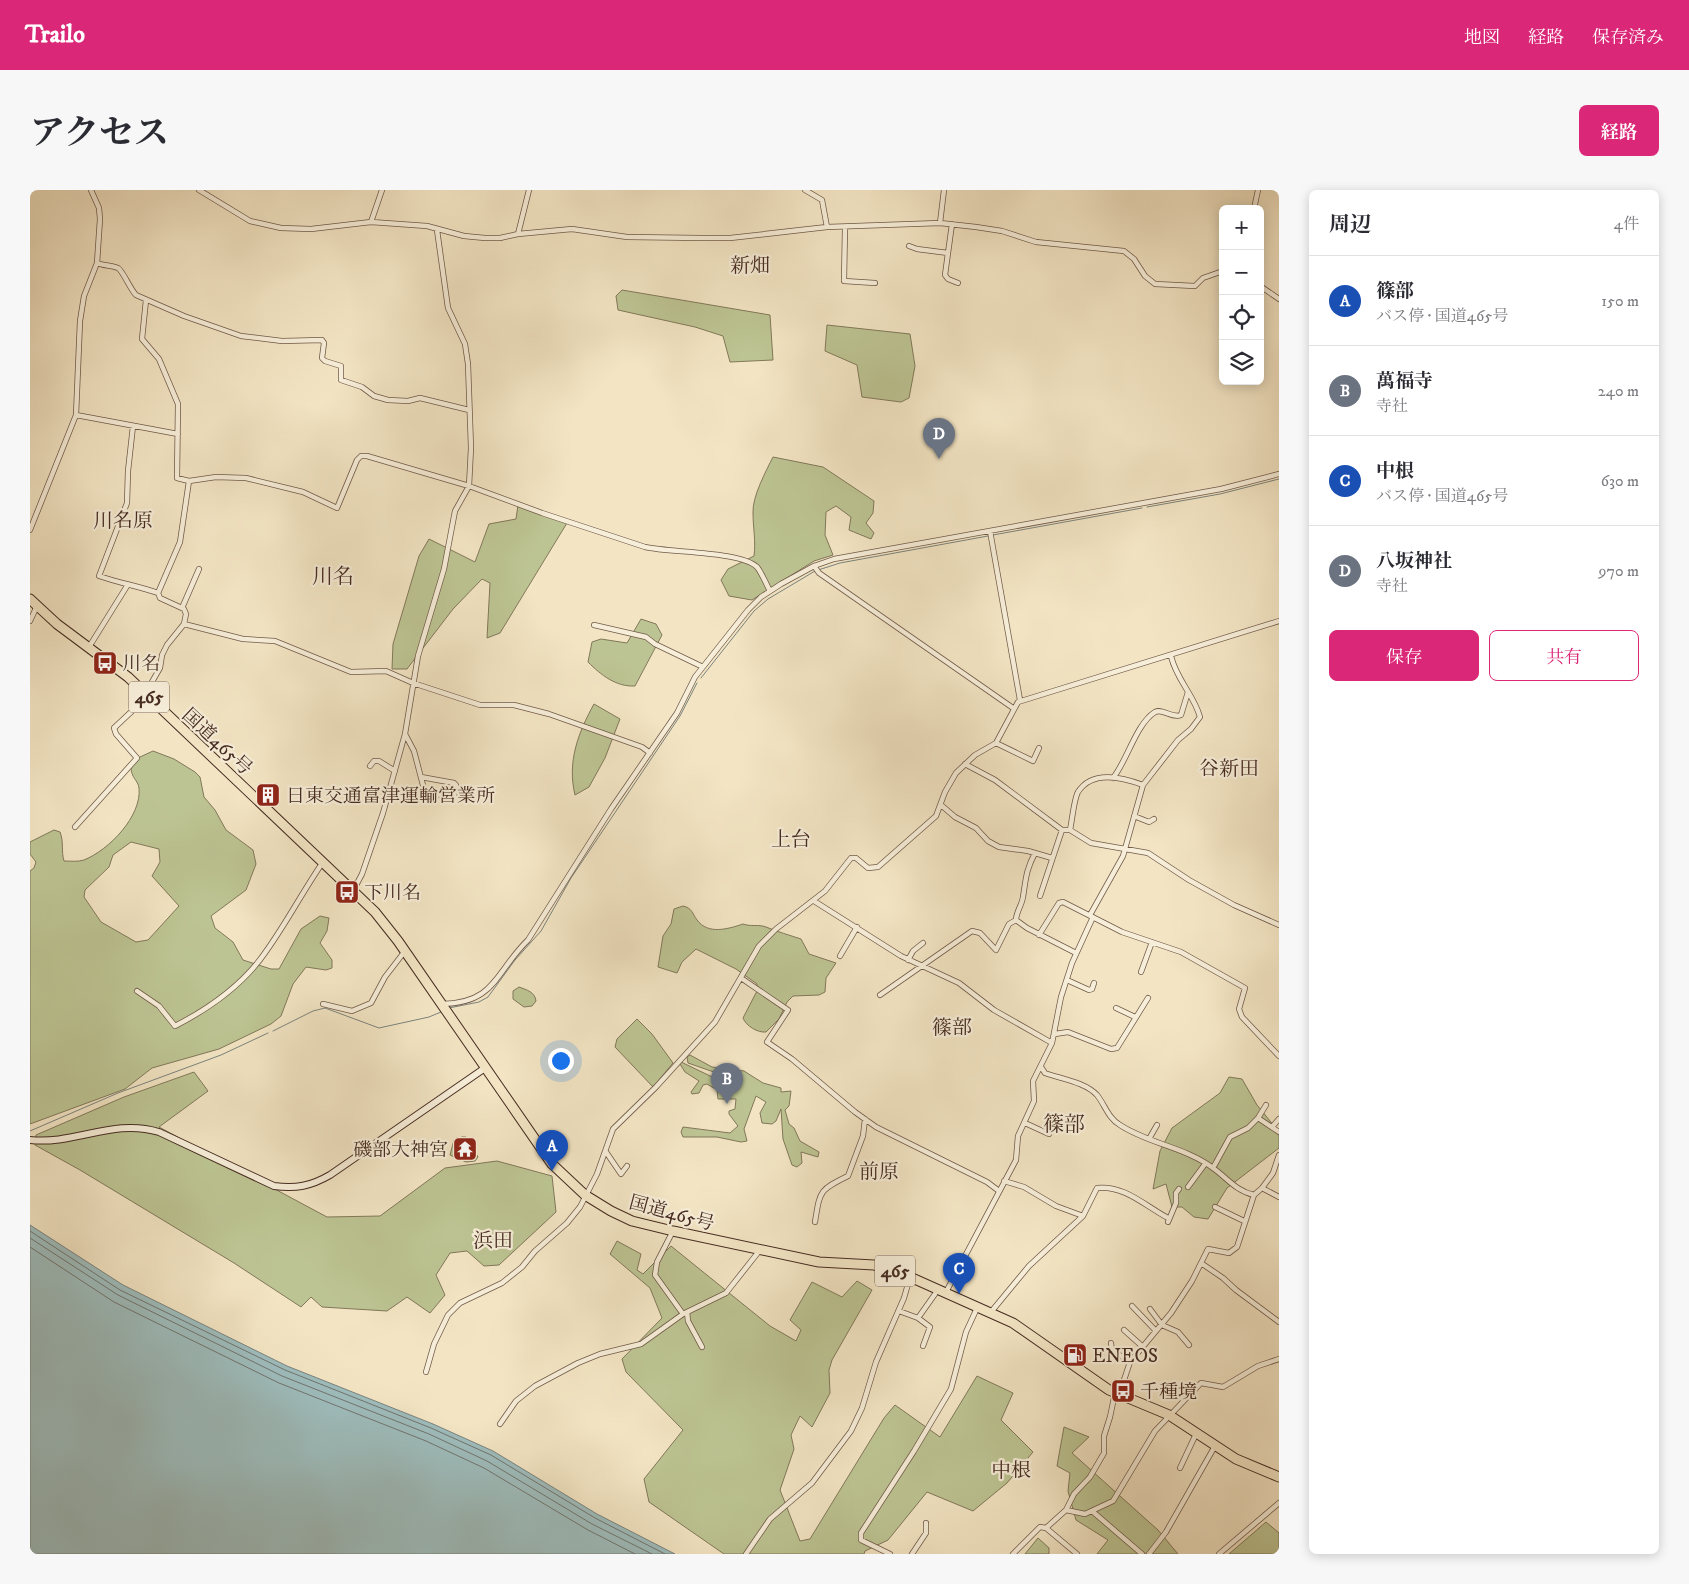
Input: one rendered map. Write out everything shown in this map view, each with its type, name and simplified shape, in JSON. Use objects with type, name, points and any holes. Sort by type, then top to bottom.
[{"type":"highway","name":"国道465号","points":[[30,599],[89,647],[114,664],[375,912],[405,951],[552,1164],[585,1195],[632,1221],[819,1262],[874,1265],[910,1277],[1013,1323],[1117,1394],[1169,1415],[1236,1459],[1279,1477]]},
{"type":"street","points":[[30,530],[76,415],[80,321],[84,296],[97,263],[100,219],[99,208],[91,190]]},
{"type":"street","points":[[199,190],[243,218],[276,228],[311,229],[371,222],[426,226],[437,230],[485,238],[500,238],[518,234],[572,229],[627,237],[730,238],[827,227],[845,228],[940,223],[1002,231],[1036,242],[1061,246],[1124,251],[1134,258],[1145,276],[1155,284],[1195,286],[1203,278],[1219,272]]},
{"type":"street","points":[[371,222],[382,190]]},
{"type":"street","points":[[518,234],[529,190]]},
{"type":"street","points":[[805,190],[822,200],[827,227]]},
{"type":"street","points":[[940,223],[944,190]]},
{"type":"street","points":[[1255,205],[1258,190]]},
{"type":"street","points":[[952,224],[945,275],[948,280],[958,283]]},
{"type":"street","points":[[845,228],[844,280],[875,283]]},
{"type":"street","points":[[353,891],[369,856],[406,734],[418,656],[444,570],[454,511],[469,486],[468,364],[464,344],[448,308],[437,230]]},
{"type":"street","points":[[909,246],[922,250],[948,253]]},
{"type":"street","points":[[97,263],[117,268],[122,272],[129,288],[136,295],[241,336],[282,340],[322,340],[324,343],[322,358],[325,361],[341,366],[341,380],[362,387],[374,396],[396,402],[420,398],[469,410]]},
{"type":"street","points":[[1264,289],[1279,299]]},
{"type":"street","points":[[146,300],[142,339],[159,358],[178,404],[177,478],[189,481],[216,478],[252,480],[303,492],[337,508],[361,456],[469,486],[542,513],[646,547],[662,551],[744,559],[757,567],[770,591]]},
{"type":"street","points":[[76,415],[178,434]]},
{"type":"street","points":[[75,827],[138,758],[116,734],[114,728],[146,695],[160,668],[162,655],[167,645],[184,624],[186,614],[182,608],[160,598],[158,593],[140,587],[127,586],[99,576],[127,503],[133,426]]},
{"type":"street","points":[[444,1008],[481,996],[490,989],[514,954],[528,940],[611,809],[677,713],[695,677],[748,610],[770,591],[834,559],[1220,490],[1279,474]]},
{"type":"street","points":[[158,593],[180,542],[189,481]]},
{"type":"street","points":[[990,531],[1020,700]]},
{"type":"street","points":[[182,608],[199,569]]},
{"type":"street","points":[[816,569],[1013,708]]},
{"type":"street","points":[[89,647],[127,586]]},
{"type":"street","points":[[30,621],[37,606]]},
{"type":"street","points":[[426,1372],[434,1344],[448,1315],[460,1303],[502,1283],[522,1267],[535,1250],[567,1223],[580,1207],[606,1152],[613,1129],[656,1087],[705,1034],[721,1012],[759,946],[776,929],[814,901],[833,882],[851,858],[856,858],[868,868],[878,867],[929,824],[939,813],[948,786],[964,764],[996,743],[1013,708],[1020,700],[1171,656],[1279,621]]},
{"type":"street","points":[[184,624],[243,640],[275,641],[351,672],[386,671],[413,683],[480,705],[514,705],[549,714],[642,747],[650,752]]},
{"type":"street","points":[[594,625],[646,637],[654,644],[703,667]]},
{"type":"street","points":[[946,1292],[1016,1160],[1018,1136],[1034,1101],[1031,1085],[1052,1043],[1057,1016],[1076,953],[1091,916],[1119,864],[1142,785],[1178,740],[1191,729],[1200,717],[1196,703],[1176,673],[1171,656]]},
{"type":"street","points":[[1113,778],[1121,768],[1132,741],[1154,714],[1160,711],[1175,716],[1181,715],[1188,692]]},
{"type":"street","points":[[406,734],[414,751],[421,777],[426,791],[454,797],[456,785],[454,783],[421,777]]},
{"type":"street","points":[[996,743],[1033,761],[1040,748]]},
{"type":"street","points":[[370,766],[374,762],[379,761],[395,771]]},
{"type":"street","points":[[964,764],[994,780],[1057,830],[1070,830],[1091,843],[1148,853],[1189,880],[1234,905],[1279,925]]},
{"type":"street","points":[[1070,830],[1078,792],[1093,779],[1113,778],[1142,785]]},
{"type":"street","points":[[941,805],[954,817],[972,826],[993,844],[1052,858]]},
{"type":"street","points":[[1134,816],[1149,822],[1154,819]]},
{"type":"street","points":[[1040,896],[1052,858],[1057,830]]},
{"type":"street","points":[[880,995],[974,930],[980,933],[996,950],[1009,924],[1016,920],[1023,898],[1024,881],[1035,853]]},
{"type":"street","points":[[137,990],[159,1006],[175,1026],[202,1011],[240,982],[266,952],[323,862]]},
{"type":"street","points":[[1106,889],[1112,892]]},
{"type":"street","points":[[814,901],[908,960],[959,983],[994,1010],[1052,1043]]},
{"type":"street","points":[[1039,934],[1060,902],[1122,932],[1181,952],[1242,985],[1244,992],[1239,1009],[1242,1017],[1279,1056]]},
{"type":"street","points":[[1016,920],[1076,953]]},
{"type":"street","points":[[840,956],[857,927]]},
{"type":"street","points":[[1141,972],[1152,942]]},
{"type":"street","points":[[908,960],[913,951],[923,943]]},
{"type":"street","points":[[323,1004],[352,1011],[371,1003],[385,977],[405,951]]},
{"type":"street","points":[[741,978],[788,1010],[767,1042],[792,1059],[865,1119],[987,1182],[999,1191]]},
{"type":"street","points":[[1067,980],[1088,990],[1092,989],[1094,983]]},
{"type":"street","points":[[1055,1034],[1068,1032],[1115,1049],[1120,1046],[1135,1017],[1146,1005],[1148,998]]},
{"type":"street","points":[[1116,1008],[1135,1017]]},
{"type":"street","points":[[1041,1067],[1045,1073],[1088,1088],[1096,1095],[1118,1125],[1178,1149],[1213,1168],[1238,1189],[1254,1195]]},
{"type":"street","points":[[33,1140],[57,1140],[122,1127],[140,1127],[159,1132],[274,1186],[292,1188],[306,1186],[330,1175],[485,1068]]},
{"type":"street","points":[[1213,1168],[1233,1134],[1248,1128],[1258,1118],[1266,1105]]},
{"type":"street","points":[[1258,1118],[1279,1132]]},
{"type":"street","points":[[815,1222],[820,1194],[825,1188],[848,1176],[863,1136],[865,1119]]},
{"type":"street","points":[[1272,1127],[1279,1119]]},
{"type":"street","points":[[1025,1123],[1049,1134]]},
{"type":"street","points":[[1150,1139],[1157,1125]]},
{"type":"street","points":[[606,1152],[621,1174],[627,1166]]},
{"type":"street","points":[[1046,1528],[1066,1510],[1074,1494],[1090,1477],[1104,1453],[1104,1436],[1117,1394],[1130,1362],[1162,1325],[1192,1281],[1208,1249],[1224,1253],[1233,1252],[1237,1247],[1254,1195],[1273,1173],[1279,1155]]},
{"type":"street","points":[[1188,1187],[1205,1164]]},
{"type":"street","points":[[1004,1181],[1024,1187],[1056,1206],[1083,1216]]},
{"type":"street","points":[[991,1312],[1029,1266],[1083,1216],[1097,1188],[1110,1188],[1132,1195],[1168,1220],[1176,1203],[1176,1193],[1179,1189]]},
{"type":"street","points":[[1262,1188],[1279,1197]]},
{"type":"street","points":[[1215,1207],[1244,1221]]},
{"type":"street","points":[[673,1231],[657,1262],[655,1275],[685,1313],[702,1347]]},
{"type":"street","points":[[500,1424],[516,1401],[534,1386],[600,1354],[641,1344],[685,1313],[726,1293],[760,1250]]},
{"type":"street","points":[[1200,1263],[1223,1278],[1279,1322]]},
{"type":"street","points":[[746,1554],[770,1519],[812,1483],[851,1431],[862,1408],[876,1362],[899,1310],[910,1277]]},
{"type":"street","points":[[918,1318],[935,1294]]},
{"type":"street","points":[[890,1554],[861,1540],[861,1534],[951,1389],[966,1332],[978,1306]]},
{"type":"street","points":[[1132,1306],[1156,1331]]},
{"type":"street","points":[[1150,1309],[1162,1325],[1178,1332],[1189,1345]]},
{"type":"street","points":[[899,1310],[918,1318],[931,1328],[923,1346]]},
{"type":"street","points":[[1124,1330],[1143,1348]]},
{"type":"street","points":[[1110,1343],[1112,1350],[1130,1362]]},
{"type":"street","points":[[1066,1510],[1085,1514],[1113,1501],[1130,1469],[1155,1431],[1202,1382],[1223,1387],[1258,1366],[1279,1359]]},
{"type":"street","points":[[1180,1468],[1196,1434]]},
{"type":"street","points":[[1149,1554],[1166,1532],[1215,1446]]},
{"type":"street","points":[[1219,1554],[1279,1503]]},
{"type":"street","points":[[1092,1511],[1142,1554]]},
{"type":"street","points":[[912,1554],[926,1534],[926,1524]]},
{"type":"street","points":[[1014,1554],[1037,1528],[1046,1528],[1076,1554]]},
{"type":"green space","points":[[622,290],[770,315],[773,360],[730,362],[723,336],[695,327],[618,310],[616,296]]},
{"type":"green space","points":[[827,325],[910,334],[915,366],[909,398],[901,402],[862,397],[857,365],[825,351]]},
{"type":"green space","points":[[773,457],[823,467],[874,501],[873,513],[866,523],[874,533],[871,539],[849,530],[851,517],[836,506],[826,512],[825,535],[833,555],[814,561],[752,600],[729,596],[721,580],[728,569],[754,556],[753,507],[760,484]]},
{"type":"green space","points":[[518,505],[567,523],[500,633],[487,638],[490,583],[482,579],[453,609],[407,669],[392,669],[393,644],[419,556],[429,539],[475,562],[489,524],[516,519]]},
{"type":"green space","points":[[641,619],[656,624],[662,635],[635,686],[615,682],[604,676],[588,662],[592,642],[601,639],[627,643]]},
{"type":"green space","points":[[594,704],[620,719],[605,758],[589,787],[575,795],[572,771],[573,759],[583,726]]},
{"type":"green space","points":[[153,751],[174,759],[195,772],[200,777],[204,797],[215,810],[226,830],[253,850],[256,864],[246,890],[211,916],[215,928],[233,942],[243,960],[271,969],[279,969],[301,929],[320,916],[329,918],[327,931],[320,943],[332,960],[332,968],[326,970],[306,967],[293,984],[281,1016],[271,1024],[219,1049],[152,1068],[125,1089],[30,1124],[30,871],[34,868],[36,862],[30,854],[30,842],[54,830],[60,832],[64,861],[84,860],[104,848],[122,831],[135,810],[139,799],[139,788],[132,774],[131,767],[140,757]],"holes":[[[131,842],[159,849],[160,862],[152,876],[179,906],[148,940],[136,942],[101,922],[84,897],[85,890],[109,867],[113,855]]]},
{"type":"green space","points":[[683,906],[690,909],[697,920],[707,928],[718,930],[743,924],[766,927],[801,939],[809,954],[836,963],[826,978],[825,992],[819,995],[793,996],[787,1002],[779,1019],[766,1032],[753,1028],[743,1018],[757,991],[757,984],[736,969],[696,949],[682,962],[677,973],[658,967],[663,936],[671,924],[674,909]]},
{"type":"green space","points":[[519,987],[534,995],[536,1001],[532,1006],[524,1007],[513,999],[513,991]]},
{"type":"green space","points":[[637,1019],[652,1034],[673,1063],[653,1087],[615,1047],[617,1039]]},
{"type":"green space","points":[[690,1055],[712,1067],[744,1071],[763,1083],[781,1088],[781,1092],[791,1091],[789,1106],[785,1110],[789,1124],[794,1128],[800,1141],[819,1152],[818,1157],[801,1152],[802,1163],[797,1167],[792,1165],[783,1139],[781,1109],[776,1121],[772,1124],[762,1123],[760,1113],[766,1102],[756,1096],[744,1129],[747,1141],[741,1142],[717,1137],[683,1137],[681,1132],[683,1127],[730,1133],[738,1126],[729,1114],[729,1111],[735,1109],[736,1099],[718,1099],[717,1090],[707,1084],[703,1085],[699,1093],[692,1094],[691,1092],[699,1081],[685,1072],[680,1064],[681,1062],[729,1085],[739,1087],[740,1085],[734,1079],[688,1063],[687,1057]]},
{"type":"green space","points":[[194,1072],[208,1091],[159,1127],[327,1217],[380,1216],[445,1168],[497,1161],[552,1176],[556,1212],[499,1265],[484,1266],[467,1251],[450,1253],[436,1275],[445,1295],[430,1313],[407,1297],[387,1311],[322,1307],[311,1297],[301,1307],[234,1263],[35,1145],[36,1135],[124,1097]]},
{"type":"green space","points":[[1229,1077],[1242,1079],[1257,1105],[1279,1132],[1279,1148],[1227,1188],[1208,1219],[1194,1217],[1182,1207],[1172,1207],[1166,1184],[1153,1189],[1160,1151],[1172,1128],[1220,1093]]},
{"type":"green space","points":[[466,1137],[477,1149],[472,1151],[464,1146],[462,1151],[477,1155],[478,1157],[475,1161],[466,1162],[450,1155],[454,1140]]},
{"type":"green space","points":[[617,1241],[641,1254],[637,1270],[643,1274],[671,1246],[770,1326],[796,1341],[801,1330],[790,1320],[812,1282],[842,1297],[857,1281],[872,1290],[832,1360],[829,1370],[830,1393],[812,1427],[800,1416],[791,1435],[794,1449],[780,1490],[800,1541],[810,1539],[884,1418],[895,1405],[940,1437],[977,1376],[1013,1393],[1001,1420],[1033,1452],[1007,1483],[973,1511],[927,1492],[888,1540],[865,1551],[864,1554],[724,1554],[649,1502],[644,1479],[683,1430],[626,1372],[622,1359],[662,1318],[650,1288],[610,1254]]},
{"type":"green space","points":[[1064,1427],[1089,1437],[1072,1453],[1158,1530],[1178,1554],[1097,1554],[1108,1540],[1076,1520],[1068,1491],[1070,1473],[1057,1466]]},
{"type":"green space","points":[[1266,1522],[1279,1533],[1279,1554],[1229,1554]]},
{"type":"green space","points":[[1038,1538],[1049,1548],[1049,1554],[1025,1554]]},
{"type":"water","points":[[30,1225],[123,1285],[287,1366],[433,1424],[493,1451],[597,1514],[675,1554],[30,1554]]},
{"type":"waterway","points":[[1147,507],[1220,494],[1279,479]]},
{"type":"waterway","points":[[993,535],[1142,508]]},
{"type":"waterway","points":[[701,678],[754,611],[768,599],[815,571],[840,563],[988,536]]},
{"type":"waterway","points":[[449,1008],[479,1002],[488,997],[515,960],[541,931],[571,878],[680,716],[697,683]]},
{"type":"waterway","points":[[273,1031],[313,1011],[325,1008],[379,1028],[429,1017],[441,1012]]},
{"type":"waterway","points":[[30,1131],[118,1093],[221,1055],[268,1033]]},
{"type":"place","name":"八坂神社","points":[[939,459]]},
{"type":"place","name":"川名","points":[[105,663]]},
{"type":"place","name":"日東交通富津運輸営業所","points":[[268,795]]},
{"type":"place","name":"下川名","points":[[347,892]]},
{"type":"place","name":"萬福寺","points":[[727,1104]]},
{"type":"place","name":"磯部大神宮","points":[[465,1149]]},
{"type":"place","name":"篠部","points":[[552,1171]]},
{"type":"place","name":"中根","points":[[959,1294]]},
{"type":"place","name":"ENEOS","points":[[1075,1355]]},
{"type":"place","name":"千種境","points":[[1123,1391]]},
{"type":"district","name":"新畑","points":[[750,265]]},
{"type":"district","name":"川名原","points":[[123,520]]},
{"type":"district","name":"川名","points":[[333,576]]},
{"type":"district","name":"谷新田","points":[[1229,768]]},
{"type":"district","name":"上台","points":[[791,839]]},
{"type":"district","name":"篠部","points":[[952,1027]]},
{"type":"district","name":"篠部","points":[[1064,1124]]},
{"type":"district","name":"前原","points":[[879,1171]]},
{"type":"district","name":"浜田","points":[[493,1240]]},
{"type":"district","name":"中根","points":[[1011,1470]]}]
